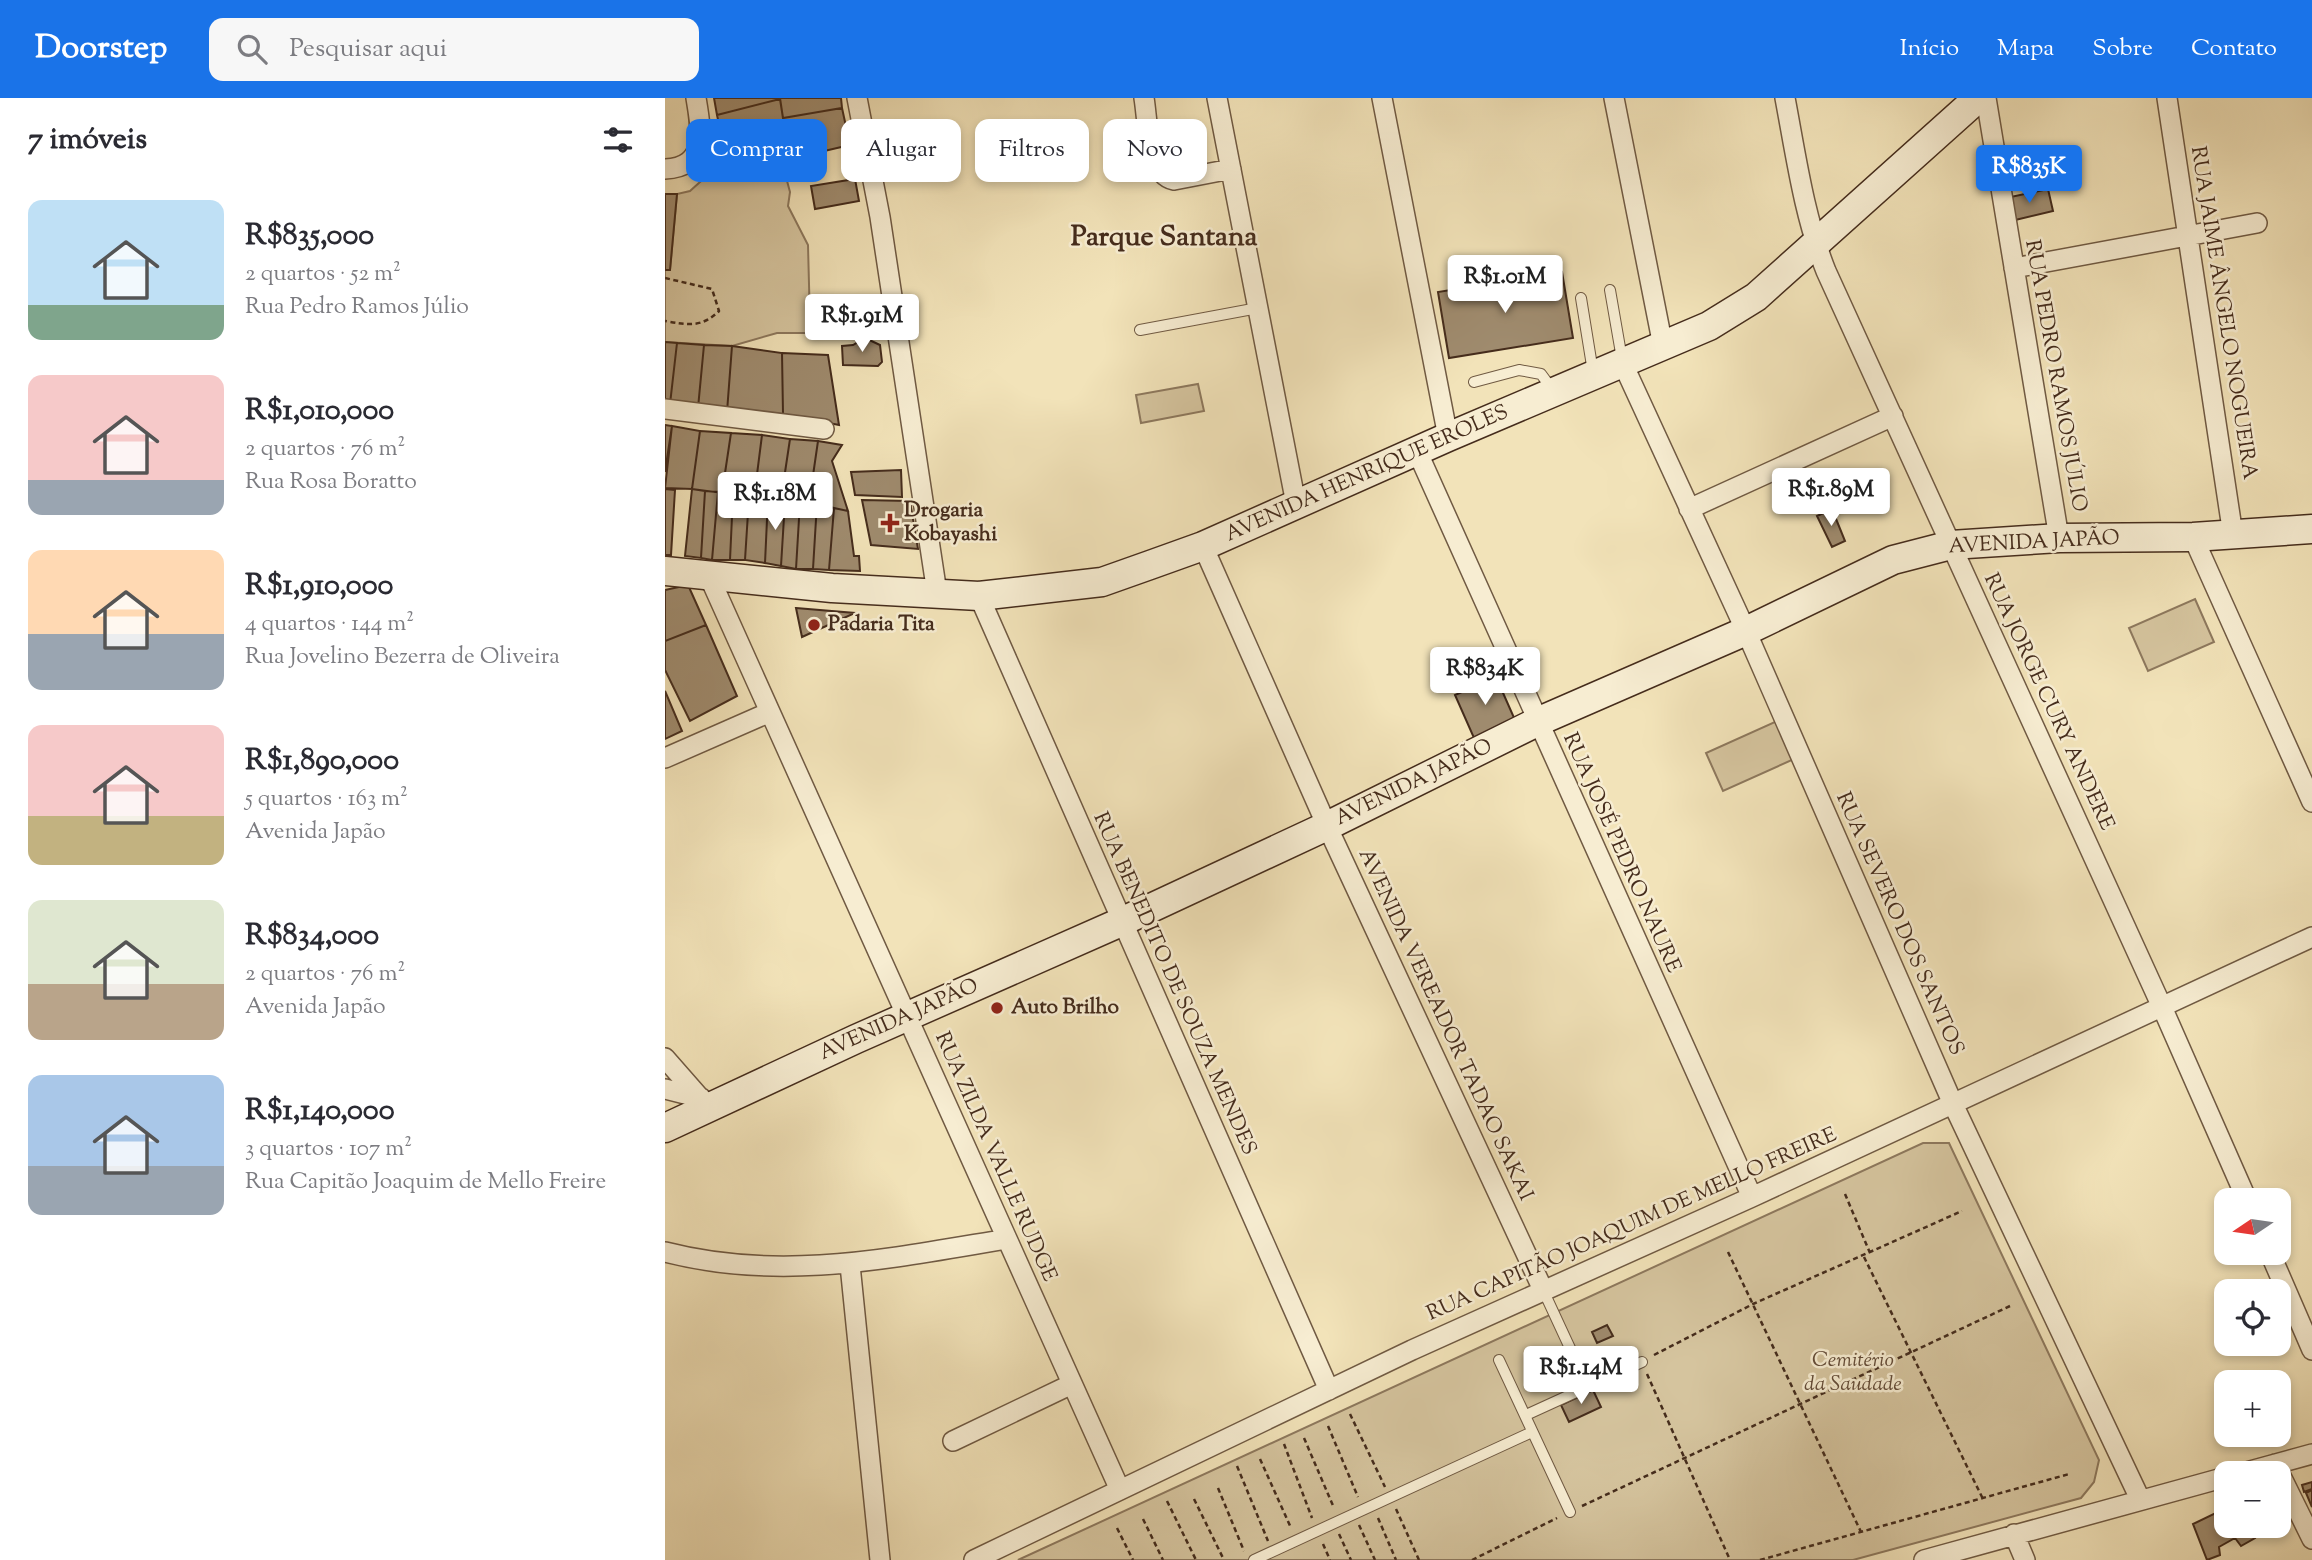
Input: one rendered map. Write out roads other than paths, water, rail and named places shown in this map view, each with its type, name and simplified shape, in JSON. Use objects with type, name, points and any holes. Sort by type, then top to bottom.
[{"type":"main road","name":"AVENIDA HENRIQUE EROLES","points":[[665,572],[708,574],[832,588],[979,596],[1101,582],[1203,546],[1448,437],[1709,327],[1745,304],[1978,98]]},
{"type":"main road","name":"AVENIDA JAPÃO","points":[[665,1128],[704,1102],[1121,922],[1327,826],[1537,722],[1746,631],[1893,561],[1951,545],[2059,538],[2193,537],[2312,529]]},
{"type":"street","points":[[665,169],[675,169],[693,157],[702,134],[696,98]]},
{"type":"street","points":[[857,98],[880,217],[937,593]]},
{"type":"street","points":[[1144,98],[1156,166],[1166,178],[1174,180],[1231,169]]},
{"type":"street","points":[[1217,98],[1296,504]]},
{"type":"street","points":[[1382,98],[1448,437]]},
{"type":"street","points":[[1614,98],[1663,346]]},
{"type":"street","name":"RUA JORGE CURY ANDERE","points":[[1785,98],[1815,243],[2242,1188]]},
{"type":"street","name":"RUA PEDRO RAMOS JÚLIO","points":[[1986,98],[2059,538]]},
{"type":"street","name":"RUA JAIME ÂNGELO NOGUEIRA","points":[[2167,98],[2233,535]]},
{"type":"street","points":[[2014,268],[2257,223]]},
{"type":"street","name":"RUA SEVERO DOS SANTOS","points":[[1623,364],[1746,631],[1953,1104],[2140,1499]]},
{"type":"street","points":[[665,410],[824,429]]},
{"type":"street","points":[[1689,509],[1893,416]]},
{"type":"street","name":"RUA JOSÉ PEDRO NAURE","points":[[1417,451],[1752,1197]]},
{"type":"street","points":[[2193,537],[2312,802]]},
{"type":"street","name":"AVENIDA VEREADOR TADAO SAKAI","points":[[1203,546],[1327,826],[1544,1292]]},
{"type":"street","name":"RUA ZILDA VALLE RUDGE","points":[[708,574],[1120,1490]]},
{"type":"street","name":"RUA BENEDITO DE SOUZA MENDES","points":[[979,596],[1329,1390]]},
{"type":"street","points":[[665,758],[771,712]]},
{"type":"street","name":"RUA CAPITÃO JOAQUIM DE MELLO FREIRE","points":[[974,1560],[1329,1390],[2312,937]]},
{"type":"street","points":[[665,1058],[704,1102]]},
{"type":"street","points":[[665,1089],[704,1102]]},
{"type":"street","points":[[665,1252],[726,1264],[850,1265],[1007,1239]]},
{"type":"street","points":[[850,1265],[880,1560]]},
{"type":"street","points":[[2275,1265],[2312,1350]]},
{"type":"street","points":[[953,1441],[1072,1384]]},
{"type":"street","points":[[2287,1461],[2312,1454]]},
{"type":"street","points":[[1924,1560],[2214,1480]]},
{"type":"street","points":[[2291,1495],[2312,1539]]},
{"type":"street","points":[[2014,1534],[2025,1560]]},
{"type":"lane","points":[[1610,290],[1623,364]]},
{"type":"lane","points":[[1581,298],[1594,376]]},
{"type":"lane","points":[[1140,330],[1258,308]]},
{"type":"lane","points":[[1474,382],[1519,370],[1541,374],[1554,393]]},
{"type":"lane","points":[[1544,1292],[1588,1387]]},
{"type":"lane","points":[[1499,1360],[1570,1512]]},
{"type":"lane","points":[[1526,1415],[1642,1362]]},
{"type":"lane","points":[[1251,1560],[1532,1432]]},
{"type":"place","name":"Drogaria Kobayashi","points":[[890,523]]},
{"type":"place","name":"Padaria Tita","points":[[814,625]]},
{"type":"place","name":"Auto Brilho","points":[[997,1008]]},
{"type":"district","name":"Parque Santana","points":[[1164,238]]},
{"type":"park label","name":"Cemitério da Saudade","points":[[1853,1373]]}]
